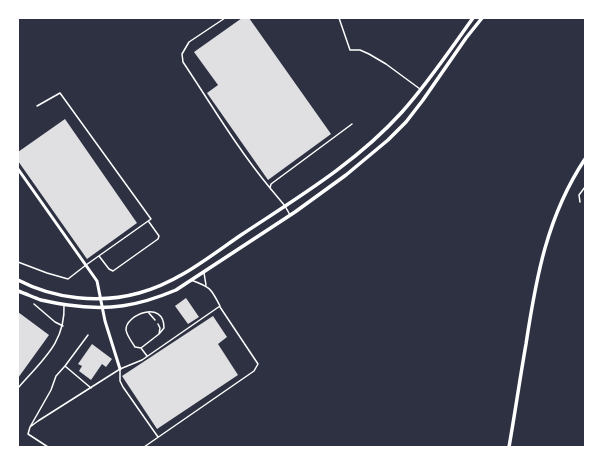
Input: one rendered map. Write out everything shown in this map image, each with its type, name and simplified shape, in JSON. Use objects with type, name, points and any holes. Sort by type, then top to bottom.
[{"type":"street","points":[[18,280],[46,292],[71,297],[101,299],[118,298],[139,293],[170,282],[333,174],[370,144],[402,112],[420,90],[473,18]]},
{"type":"street","points":[[18,291],[41,300],[103,308],[120,307],[156,298],[176,290],[290,215],[346,175],[388,140],[406,122],[423,100],[466,38],[482,18]]},
{"type":"street","points":[[510,447],[534,293],[542,257],[549,232],[561,202],[585,160]]},
{"type":"street","points":[[18,169],[97,281],[105,321],[120,369]]},
{"type":"lane","points":[[225,18],[189,42],[182,54],[182,62],[219,118],[255,169],[285,206],[290,215]]},
{"type":"lane","points":[[339,18],[350,50],[360,50],[369,54],[386,64],[420,90]]},
{"type":"lane","points":[[18,262],[68,279],[86,264],[151,219],[60,93],[37,106]]},
{"type":"lane","points":[[270,188],[271,184],[352,124]]},
{"type":"lane","points":[[580,202],[579,195],[585,187]]},
{"type":"lane","points":[[99,256],[109,269],[113,271],[158,240],[159,236],[148,221]]},
{"type":"lane","points":[[204,272],[206,285]]},
{"type":"lane","points":[[144,447],[254,371],[258,364],[220,306],[213,291],[206,285],[191,280]]},
{"type":"lane","points":[[34,304],[63,326]]},
{"type":"lane","points":[[18,388],[55,345],[61,332],[65,317],[64,304]]},
{"type":"lane","points":[[30,427],[120,369],[134,364],[147,356],[220,306]]},
{"type":"lane","points":[[141,348],[159,334],[164,328],[163,322],[157,314],[148,311],[143,312],[128,322],[126,330],[136,347],[141,348],[147,356]]},
{"type":"lane","points":[[148,311],[155,320]]},
{"type":"lane","points":[[158,324],[160,328],[159,334]]},
{"type":"lane","points":[[48,447],[28,434],[30,427],[51,390],[56,376],[88,334]]},
{"type":"lane","points":[[64,366],[91,388]]},
{"type":"lane","points":[[120,369],[119,376],[123,387],[158,437]]},
{"type":"building","points":[[242,18],[249,18],[331,134],[268,180],[207,93],[218,85],[194,52]]},
{"type":"building","points":[[65,119],[137,223],[87,259],[18,161],[18,152]]},
{"type":"building","points":[[186,298],[199,317],[188,324],[175,306]]},
{"type":"building","points":[[18,312],[49,335],[18,378]]},
{"type":"building","points":[[213,316],[227,337],[218,344],[238,375],[157,429],[122,376]]},
{"type":"building","points":[[92,344],[112,359],[106,367],[102,364],[91,380],[79,371],[82,366],[78,364]]}]
